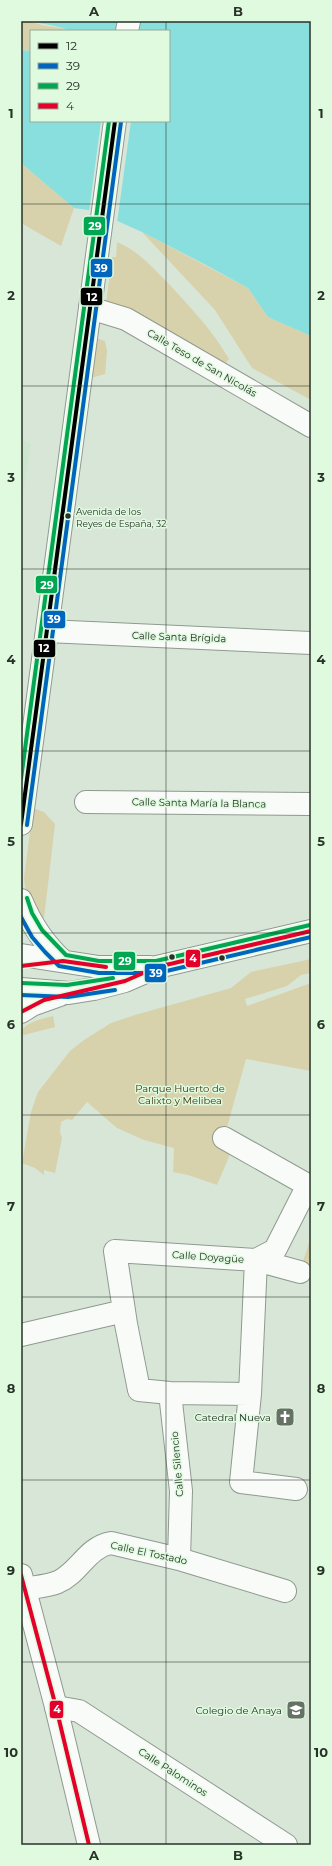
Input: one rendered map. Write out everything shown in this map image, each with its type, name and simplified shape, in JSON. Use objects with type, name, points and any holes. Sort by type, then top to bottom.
[{"type":"street","points":[[21,824],[115,122]]},
{"type":"street","name":"Calle Teso de San Nicolás","points":[[90,308],[126,320],[311,426]]},
{"type":"street","name":"Calle Santa Brígida","points":[[47,631],[311,643]]},
{"type":"street","name":"Calle Santa María la Blanca","points":[[86,802],[311,804]]},
{"type":"street","points":[[21,900],[37,932],[49,948],[63,961]]},
{"type":"street","points":[[21,1012],[44,1000],[125,981],[157,967],[311,931]]},
{"type":"street","points":[[21,955],[99,967],[157,967]]},
{"type":"street","points":[[21,966],[63,961]]},
{"type":"street","points":[[21,989],[69,993]]},
{"type":"street","points":[[224,1138],[309,1186],[275,1250],[256,1260],[250,1394],[241,1482],[296,1489]]},
{"type":"street","name":"Calle Doyagüe","points":[[125,1318],[115,1250],[256,1260],[300,1272]]},
{"type":"street","points":[[21,1335],[125,1318],[139,1390],[170,1393],[250,1394]]},
{"type":"street","name":"Calle Silencio","points":[[170,1393],[181,1492],[179,1559]]},
{"type":"street","name":"Calle El Tostado","points":[[23,1582],[59,1582],[76,1569],[90,1553],[102,1545],[111,1543],[179,1559],[285,1591]]},
{"type":"street","points":[[23,1582],[56,1707],[89,1845]]},
{"type":"street","name":"Calle Palominos","points":[[56,1707],[79,1711],[286,1845]]},
{"type":"shaded area","points":[[21,440],[31,444],[21,506]]},
{"type":"green space","points":[[21,21],[66,30],[30,30],[30,51],[21,50]]},
{"type":"green space","points":[[21,163],[74,208],[61,246],[21,223]]},
{"type":"green space","points":[[142,232],[248,288],[268,317],[311,336],[311,400],[252,368],[215,310]]},
{"type":"green space","points":[[117,242],[132,250],[145,260],[169,284],[209,329],[229,359],[224,365],[106,304],[112,257],[116,257]]},
{"type":"green space","points":[[96,338],[105,341],[107,351],[105,374],[91,378]]},
{"type":"green space","points":[[33,808],[44,812],[55,824],[43,927],[26,895],[24,878]]},
{"type":"green space","name":"Parque Huerto de Calixto y Melibea","points":[[311,959],[311,973],[301,975],[287,986],[245,999],[247,1006],[311,983],[311,1071],[246,1059],[224,1138],[231,1152],[217,1185],[188,1175],[173,1172],[174,1148],[144,1140],[117,1128],[87,1102],[72,1120],[67,1119],[61,1122],[60,1132],[62,1138],[55,1173],[44,1170],[44,1175],[35,1168],[22,1163],[31,1112],[38,1092],[70,1051],[84,1040],[111,1023],[231,988],[251,972]]},
{"type":"green space","points":[[53,1016],[55,1027],[24,1035],[21,1034],[21,1031],[31,1023]]},
{"type":"green space","points":[[311,1236],[311,1270],[301,1268]]},
{"type":"water","points":[[32,21],[311,21],[311,336],[268,317],[248,288],[206,265],[142,232],[95,211],[74,208],[21,163],[21,50],[30,51],[30,122],[170,122],[170,30],[67,30],[61,27]]},
{"type":"pier","points":[[101,122],[131,122],[117,223],[89,212]]},
{"type":"transit line","name":"29","points":[[21,779],[109,122]]},
{"type":"transit line","name":"12","points":[[21,824],[115,122]]},
{"type":"transit line","name":"39","points":[[27,825],[121,122]]},
{"type":"transit line","name":"29","points":[[27,898],[32,913],[42,930],[66,955],[99,961],[156,961],[310,925]]},
{"type":"transit line","name":"39","points":[[21,917],[32,937],[59,966],[99,973],[158,973],[311,937]]},
{"type":"transit line","name":"4","points":[[21,1012],[44,1000],[125,981],[157,967],[311,931]]},
{"type":"transit line","name":"4","points":[[21,966],[63,961],[106,967]]},
{"type":"transit line","name":"29","points":[[21,983],[67,985],[113,978]]},
{"type":"transit line","name":"39","points":[[21,995],[68,997],[115,990]]},
{"type":"transit line","name":"4","points":[[21,1575],[56,1707],[89,1845]]},
{"type":"place","name":"Avenida de los Reyes de España, 32","points":[[68,516]]},
{"type":"place","name":"Catedral Nueva","points":[[285,1417]]},
{"type":"place","name":"Colegio de Anaya","points":[[296,1710]]}]
